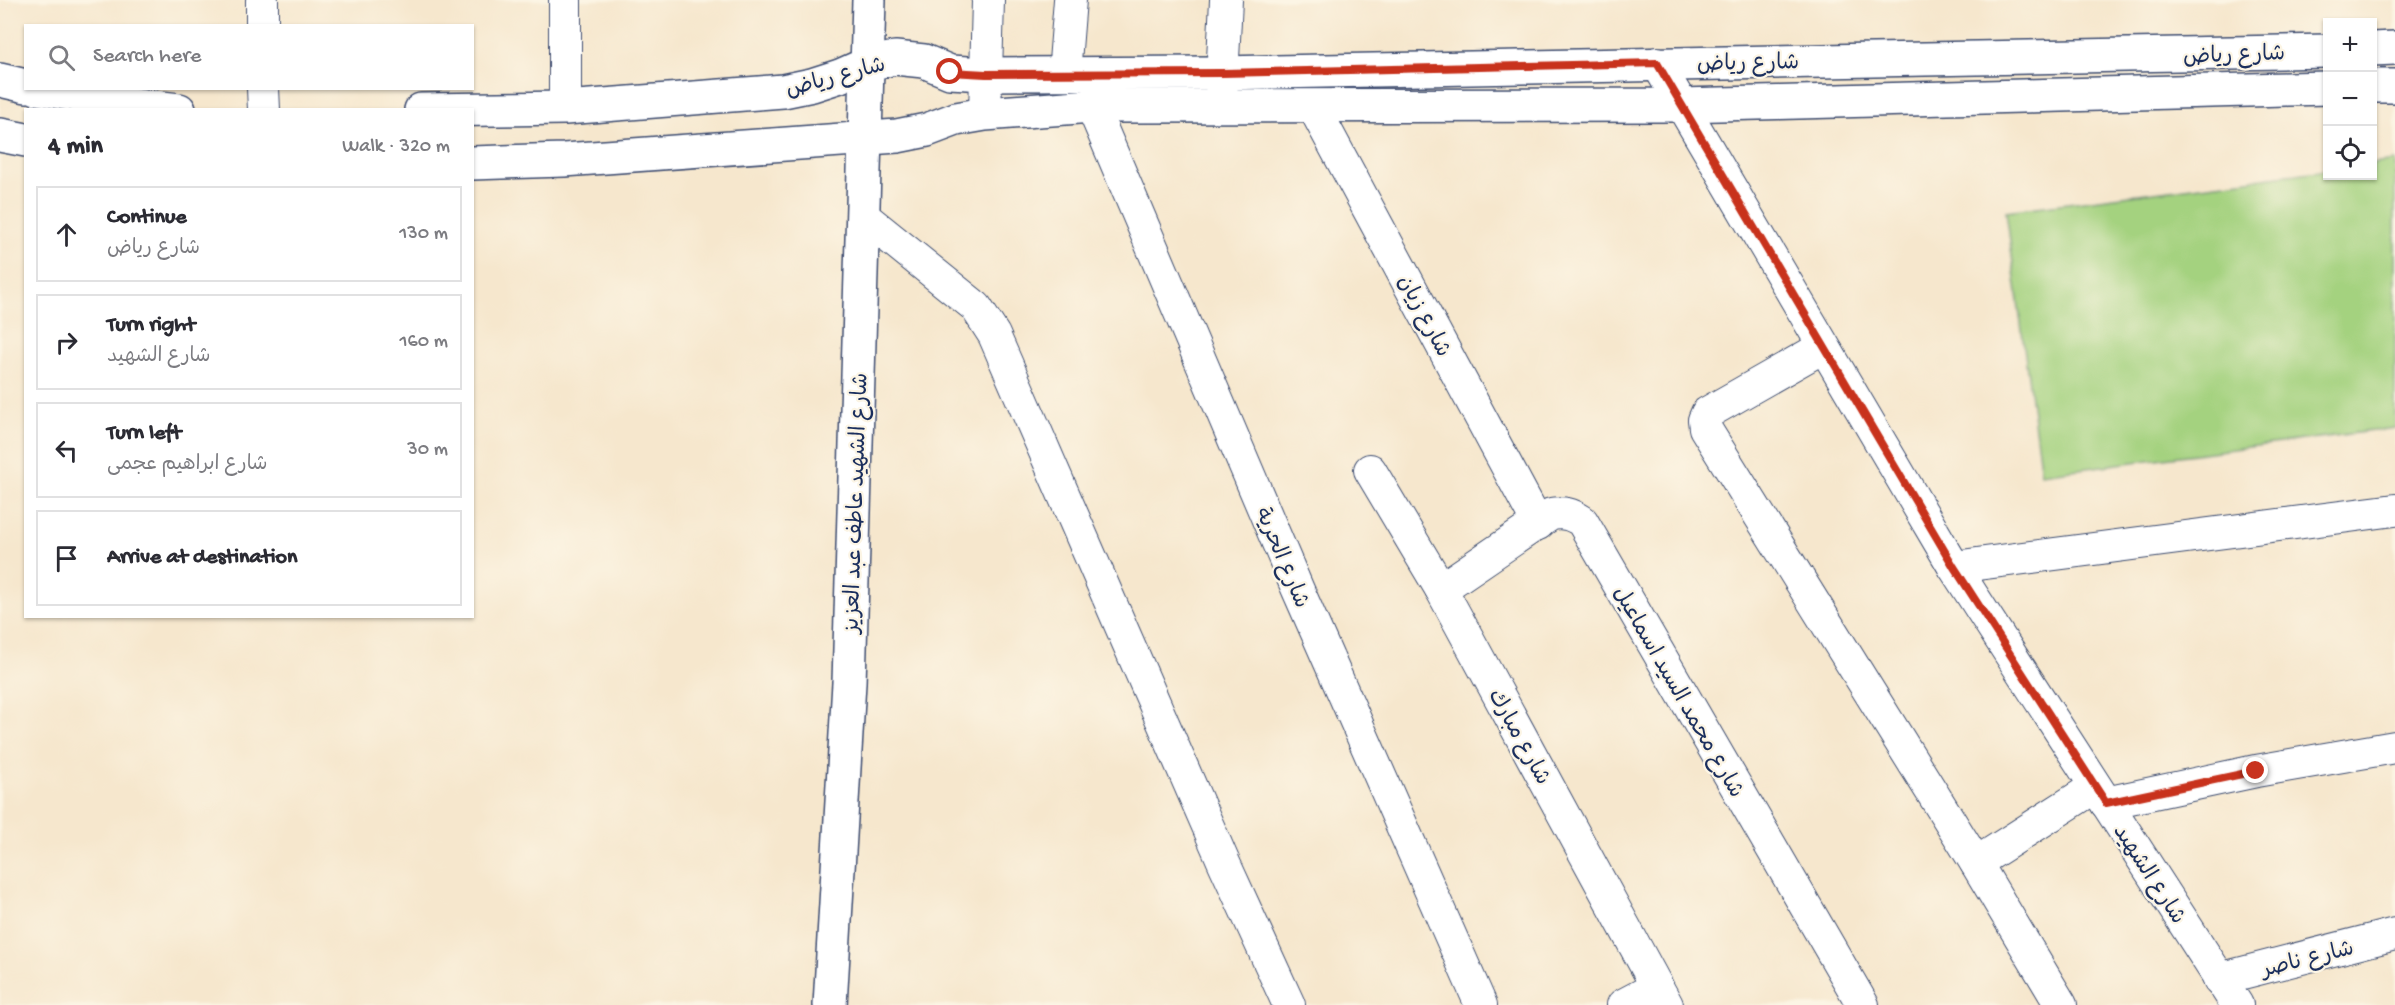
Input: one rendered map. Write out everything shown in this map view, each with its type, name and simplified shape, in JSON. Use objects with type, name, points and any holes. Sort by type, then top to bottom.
[{"type":"street","points":[[262,0],[262,24]]},
{"type":"street","points":[[565,108],[566,0]]},
{"type":"street","name":"شارع الشهيد عاطف عبد العزيز","points":[[830,1005],[849,683],[869,0]]},
{"type":"street","points":[[985,114],[988,0]]},
{"type":"street","points":[[1064,74],[1070,0]]},
{"type":"street","points":[[1221,106],[1226,0]]},
{"type":"street","points":[[2377,49],[2395,48]]},
{"type":"street","name":"شارع رياض","points":[[474,109],[565,108],[783,91],[840,76],[867,64],[895,58],[924,61],[950,72],[1064,74],[1222,73],[2323,51]]},
{"type":"street","points":[[2186,55],[2187,93]]},
{"type":"street","name":"شارع الشهيد","points":[[1657,63],[1954,567],[2237,1005]]},
{"type":"street","points":[[0,80],[24,86]]},
{"type":"street","points":[[2377,86],[2395,86]]},
{"type":"street","name":"شارع رياض","points":[[474,163],[564,160],[907,134],[927,130],[956,119],[985,114],[1092,106],[1681,105],[2323,88]]},
{"type":"street","points":[[48,90],[163,108]]},
{"type":"street","points":[[263,90],[264,108]]},
{"type":"street","name":"شارع الحرية","points":[[1092,106],[1307,611],[1481,1005]]},
{"type":"street","name":"شارع زيان","points":[[1313,106],[1539,524]]},
{"type":"street","points":[[0,135],[24,140]]},
{"type":"street","points":[[863,216],[976,307],[994,335],[1224,863],[1289,1005]]},
{"type":"street","points":[[1824,347],[1707,413],[1704,420],[1705,428],[1976,863],[2061,1005]]},
{"type":"street","name":"شارع مبارك","points":[[1370,470],[1440,589],[1662,996]]},
{"type":"street","points":[[1954,567],[2395,510]]},
{"type":"street","name":"شارع محمد السيد اسماعيل","points":[[1440,589],[1551,514],[1562,512],[1582,521],[1863,1005]]},
{"type":"street","points":[[1976,863],[2101,795],[2395,747]]},
{"type":"street","name":"شارع ناصر","points":[[2219,979],[2395,934]]},
{"type":"street","points":[[1623,1005],[1662,996]]},
{"type":"green space","points":[[2395,161],[2395,428],[2041,474],[2006,211],[2323,171],[2323,180],[2377,180],[2377,163]]},
{"type":"route","points":[[950,72],[986,74],[1222,73],[1657,63],[1954,567],[2106,803],[2256,771]]}]
